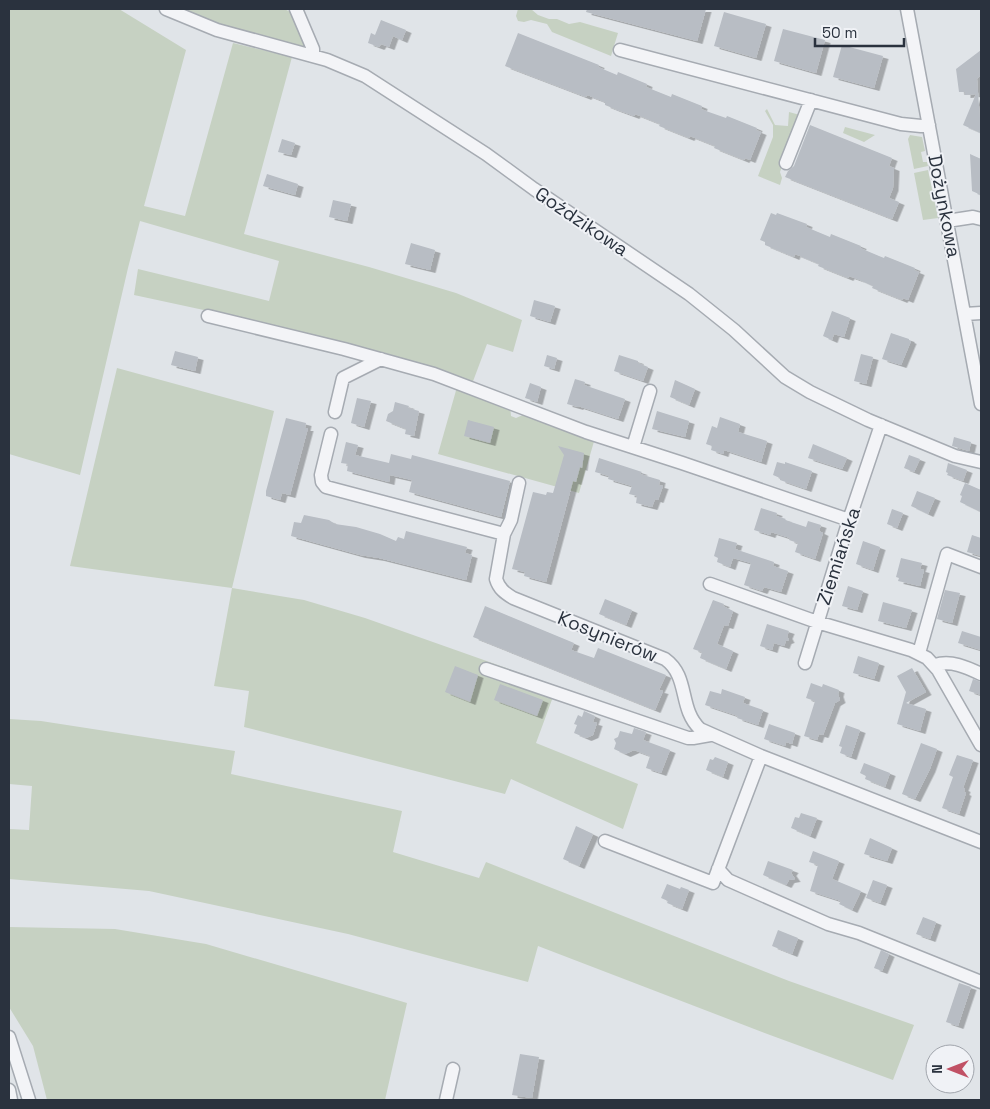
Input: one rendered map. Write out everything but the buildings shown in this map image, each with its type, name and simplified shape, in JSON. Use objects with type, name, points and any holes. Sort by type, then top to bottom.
[{"type":"street","name":"Goździkowa","points":[[166,9],[233,36],[313,56],[361,74],[397,95],[486,154],[534,189],[690,294],[734,330],[785,377],[810,392],[881,425],[955,456],[981,462]]},
{"type":"street","points":[[296,9],[313,49],[313,56]]},
{"type":"street","name":"Dożynkowa","points":[[907,9],[965,314],[974,332],[981,404]]},
{"type":"street","points":[[620,50],[901,124],[929,125]]},
{"type":"street","points":[[786,163],[811,100]]},
{"type":"street","points":[[947,221],[973,217],[981,219]]},
{"type":"street","points":[[965,314],[981,313]]},
{"type":"street","points":[[208,316],[381,358],[434,374],[586,432],[849,520]]},
{"type":"street","points":[[335,412],[343,378],[381,358]]},
{"type":"street","points":[[633,447],[650,391]]},
{"type":"street","name":"Ziemiańska","points":[[881,425],[817,622],[919,653],[935,665],[981,745]]},
{"type":"street","points":[[331,434],[321,475],[322,482],[326,487],[504,534]]},
{"type":"street","name":"Kosynierów","points":[[519,482],[511,520],[504,534],[496,579],[498,586],[504,592],[513,598],[665,659],[678,671],[689,714],[695,724],[710,735],[981,842]]},
{"type":"street","points":[[919,653],[947,554],[981,567]]},
{"type":"street","points":[[710,584],[817,622],[805,663]]},
{"type":"street","points":[[935,665],[942,662],[951,663],[981,674]]},
{"type":"street","points":[[486,669],[688,738],[710,735]]},
{"type":"street","points":[[605,841],[713,883],[761,756]]},
{"type":"street","points":[[718,869],[728,880],[828,924],[858,933],[981,982]]},
{"type":"street","points":[[9,1038],[28,1100]]},
{"type":"street","points":[[446,1100],[453,1069]]},
{"type":"street","points":[[9,1090],[12,1100]]},
{"type":"green space","points":[[9,9],[119,9],[186,50],[144,206],[185,216],[233,43],[292,57],[244,234],[369,267],[456,293],[522,320],[513,352],[487,344],[472,384],[365,348],[283,327],[134,295],[138,269],[269,301],[279,261],[140,221],[80,475],[9,454]]},
{"type":"green space","points":[[182,9],[284,9],[293,13],[305,48],[221,27]]},
{"type":"green space","points":[[518,9],[531,9],[538,15],[549,19],[557,19],[569,24],[580,22],[618,33],[611,56],[552,32],[547,24],[531,20],[518,21],[516,16]]},
{"type":"green space","points":[[767,109],[775,125],[788,126],[789,112],[800,115],[780,172],[782,178],[780,185],[758,176],[773,137],[773,125],[765,111]]},
{"type":"green space","points":[[845,127],[875,135],[864,142],[843,133]]},
{"type":"green space","points":[[910,135],[922,137],[925,151],[921,152],[923,162],[927,162],[928,166],[914,169],[908,139]]},
{"type":"green space","points":[[928,170],[938,218],[923,220],[914,173]]},
{"type":"green space","points":[[117,368],[274,411],[232,588],[70,566]]},
{"type":"green space","points":[[457,387],[510,405],[511,416],[516,418],[525,414],[595,438],[579,493],[438,454]]},
{"type":"green space","points":[[232,588],[304,600],[365,618],[557,686],[536,743],[638,784],[623,829],[511,779],[505,794],[244,727],[249,691],[214,686]]},
{"type":"green space","points":[[9,719],[41,721],[235,751],[231,774],[402,811],[393,852],[479,878],[486,862],[789,981],[914,1025],[893,1080],[538,946],[528,982],[348,934],[149,891],[9,879],[9,829],[29,830],[32,786],[9,784]]},
{"type":"green space","points":[[9,927],[115,929],[206,944],[407,1003],[385,1100],[47,1100],[33,1046],[9,1007]]}]
